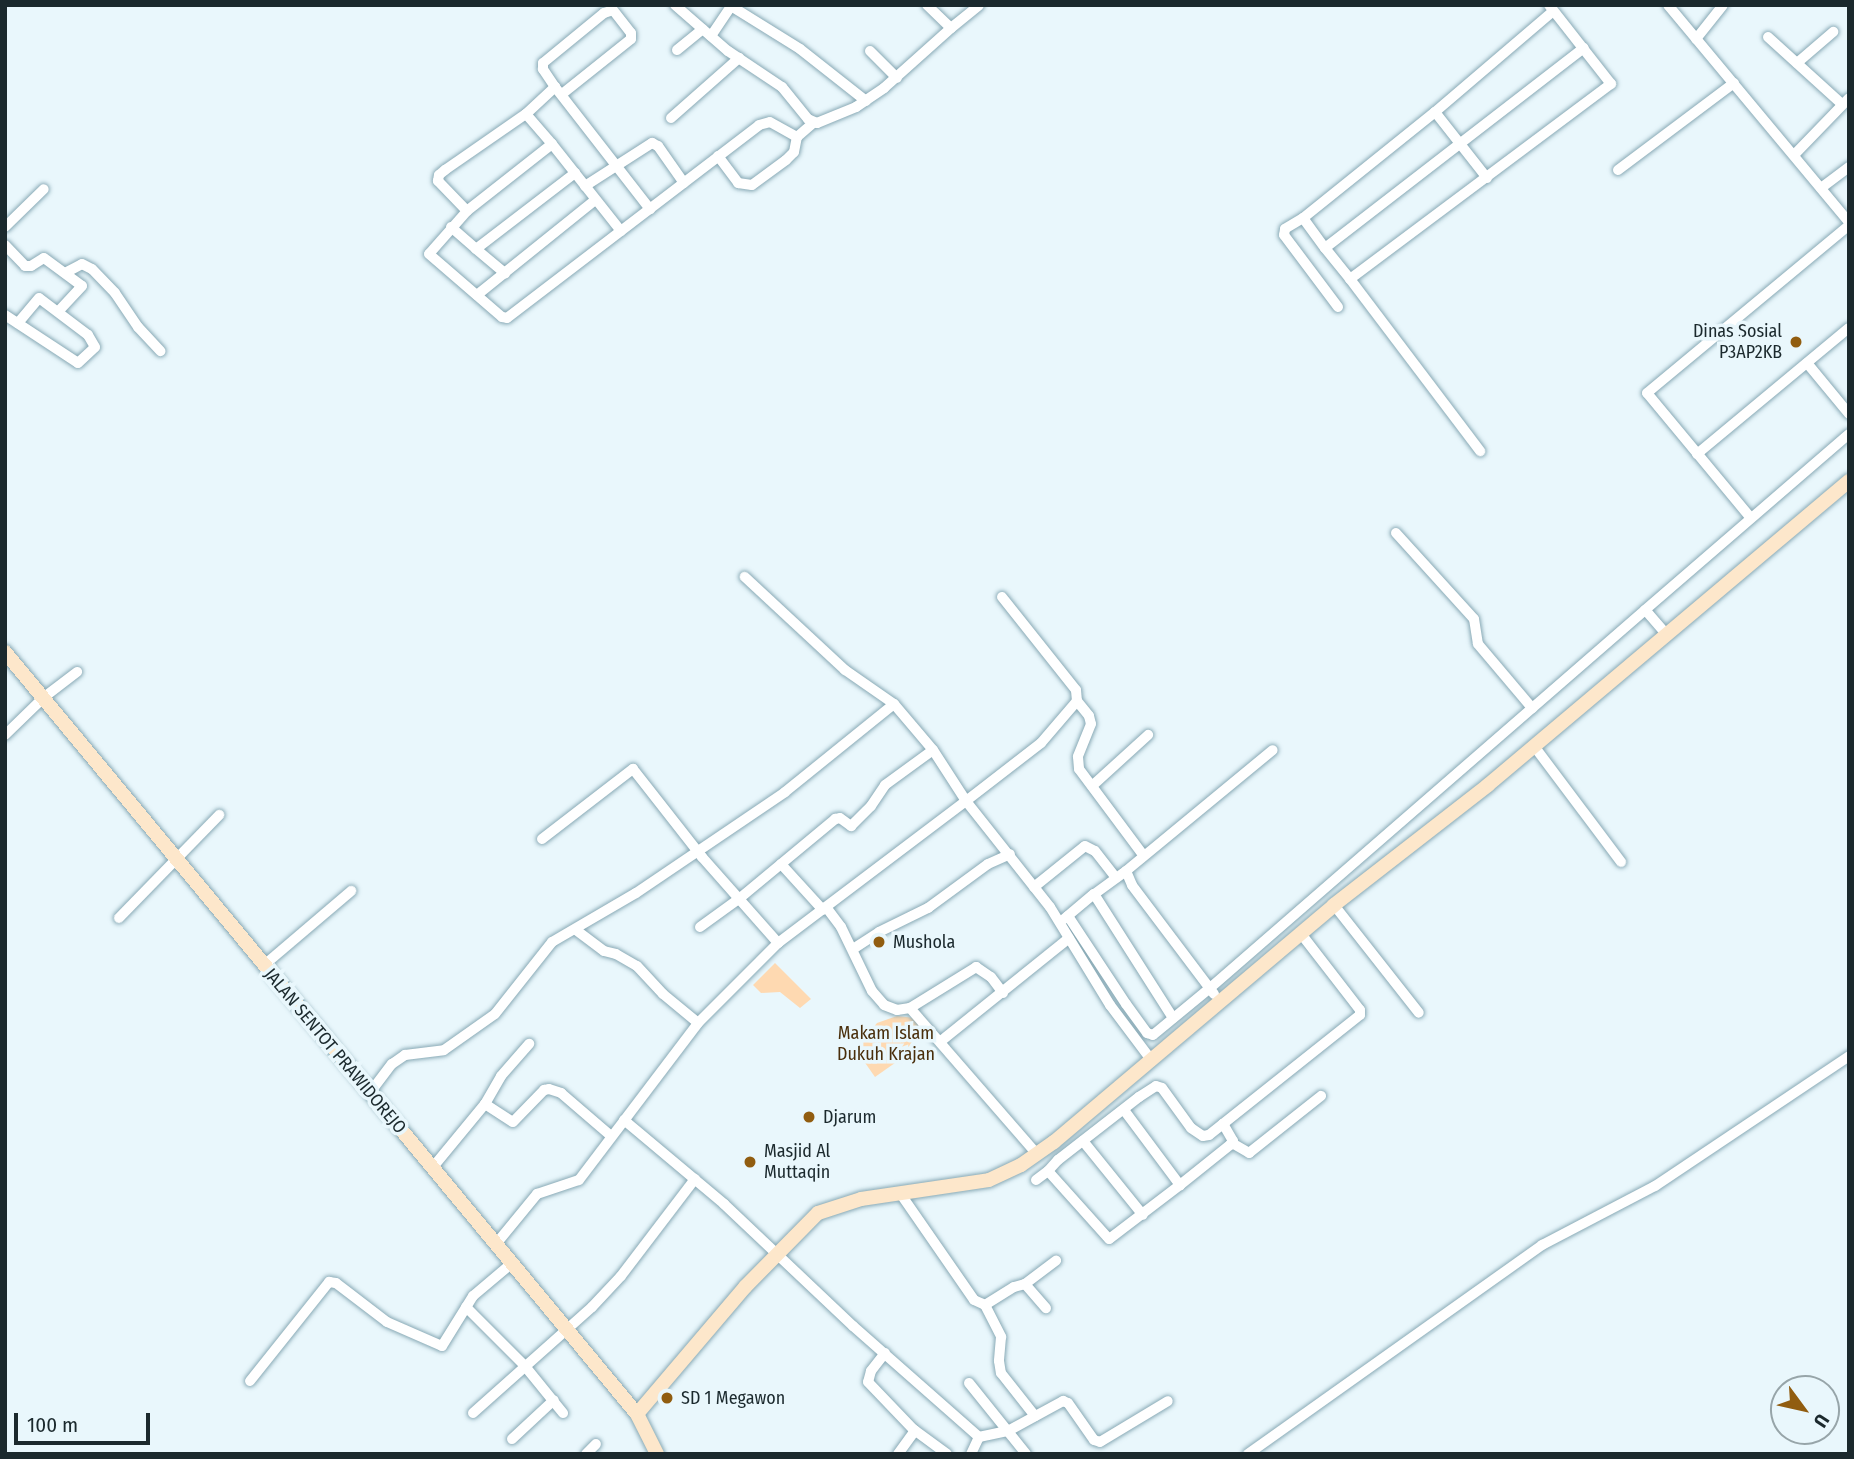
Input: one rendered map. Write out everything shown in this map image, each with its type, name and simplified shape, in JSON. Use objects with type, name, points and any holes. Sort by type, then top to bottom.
[{"type":"street","points":[[675,5],[739,58],[782,87],[813,122]]},
{"type":"street","points":[[927,5],[951,28]]},
{"type":"street","points":[[718,156],[738,183],[747,187],[786,160],[794,152],[797,137],[813,122],[828,120],[866,100],[897,78],[979,5]]},
{"type":"street","points":[[1668,5],[1849,223],[1647,393],[1751,517]]},
{"type":"street","points":[[1696,38],[1723,5]]},
{"type":"street","points":[[677,50],[707,32],[731,6],[800,49],[866,100]]},
{"type":"street","points":[[1338,307],[1284,235],[1285,229],[1303,218],[1435,113],[1551,8],[1611,84],[1350,279]]},
{"type":"street","points":[[467,211],[438,181],[439,176],[559,91],[631,39],[631,33],[613,10],[604,13],[543,63],[543,69],[559,91],[650,209]]},
{"type":"street","points":[[1797,64],[1833,32]]},
{"type":"street","points":[[1768,37],[1797,64],[1846,101],[1794,155]]},
{"type":"street","points":[[1325,248],[1584,48]]},
{"type":"street","points":[[870,51],[897,78]]},
{"type":"street","points":[[671,118],[739,58]]},
{"type":"street","points":[[1618,170],[1734,83]]},
{"type":"street","points":[[1435,113],[1487,178]]},
{"type":"street","points":[[526,114],[621,231]]},
{"type":"street","points":[[552,144],[467,211],[429,254],[502,317],[512,317],[764,122],[784,127],[797,137]]},
{"type":"street","points":[[585,186],[652,143],[658,146],[684,183]]},
{"type":"street","points":[[1821,188],[1849,167]]},
{"type":"street","points":[[476,248],[575,173]]},
{"type":"street","points":[[5,228],[44,190]]},
{"type":"street","points":[[477,295],[595,200]]},
{"type":"street","points":[[1303,218],[1480,451]]},
{"type":"street","points":[[451,227],[505,273]]},
{"type":"street","points":[[5,244],[25,266],[31,266],[44,258],[82,287],[58,312]]},
{"type":"street","points":[[65,273],[82,264],[92,269],[115,293],[138,327],[160,351]]},
{"type":"street","points":[[5,315],[78,363],[95,347],[88,335],[39,298],[18,323]]},
{"type":"street","points":[[1697,454],[1849,328]]},
{"type":"street","points":[[1807,363],[1849,414]]},
{"type":"street","points":[[1124,1110],[1133,1090],[1152,1061],[1286,947],[1304,937],[1375,873],[1534,746],[1656,622],[1751,517],[1849,433]]},
{"type":"street","points":[[745,577],[845,670],[894,704],[933,750],[966,801],[1034,887],[1064,919],[1147,1033],[1153,1035],[1532,708],[1656,622],[1849,481]]},
{"type":"street","points":[[1396,533],[1474,619],[1478,644],[1532,708]]},
{"type":"street","points":[[1002,597],[1076,690],[1077,701],[1091,724],[1078,757],[1079,769],[1143,855]]},
{"type":"street","name":"JALAN SENTOT PRAWIDOREJO","points":[[5,652],[369,1094],[637,1413],[655,1450]]},
{"type":"street","points":[[5,735],[43,698],[77,672]]},
{"type":"street","points":[[496,1244],[537,1194],[579,1180],[698,1023],[778,943],[1041,743],[1077,701]]},
{"type":"street","points":[[369,1094],[392,1064],[405,1055],[444,1050],[495,1014],[552,942],[576,930],[699,852],[785,792],[894,704]]},
{"type":"street","points":[[1092,786],[1148,736]]},
{"type":"street","points":[[1534,746],[1621,862]]},
{"type":"street","points":[[700,927],[740,898],[835,819],[840,818],[851,826],[871,806],[885,785],[933,750]]},
{"type":"street","points":[[1064,919],[1273,750]]},
{"type":"street","points":[[542,839],[633,769],[699,852],[778,943]]},
{"type":"street","points":[[119,918],[219,815]]},
{"type":"street","points":[[1034,887],[1085,846],[1095,851],[1132,885],[1220,1003]]},
{"type":"street","points":[[853,949],[879,932],[928,908],[988,864],[1010,854]]},
{"type":"street","points":[[1362,857],[1375,873]]},
{"type":"street","points":[[781,864],[824,909],[853,949],[872,991],[884,1005],[897,1010],[910,1008],[975,967],[991,978],[1003,993]]},
{"type":"street","points":[[263,966],[351,891]]},
{"type":"street","points":[[1094,894],[1173,1018]]},
{"type":"street","points":[[1336,907],[1419,1013]]},
{"type":"street","points":[[1064,919],[1069,938],[1110,1005],[1152,1061]]},
{"type":"street","points":[[576,930],[604,951],[616,954],[637,966],[663,994],[698,1023]]},
{"type":"street","points":[[1273,933],[1286,947]]},
{"type":"street","points":[[637,1413],[697,1341],[777,1254],[809,1220],[826,1209],[900,1193],[989,1180],[1098,1117],[1133,1090],[1156,1086],[1163,1088],[1191,1128],[1203,1136],[1223,1124],[1360,1014],[1304,937]]},
{"type":"street","points":[[941,1041],[1069,938]]},
{"type":"street","points":[[910,1008],[1037,1154]]},
{"type":"street","points":[[433,1167],[485,1104],[501,1076],[529,1044]]},
{"type":"street","points":[[1248,1454],[1542,1245],[1655,1186],[1849,1056]]},
{"type":"street","points":[[485,1104],[513,1122],[544,1090],[549,1089],[561,1093],[611,1136]]},
{"type":"street","points":[[1223,1124],[1232,1143],[1249,1153],[1321,1096]]},
{"type":"street","points":[[1036,1180],[1083,1141],[1098,1117],[1124,1110]]},
{"type":"street","points":[[1124,1110],[1180,1185]]},
{"type":"street","points":[[624,1120],[695,1180],[979,1437]]},
{"type":"street","points":[[1083,1141],[1143,1215]]},
{"type":"street","points":[[1048,1171],[1107,1238],[1111,1238],[1232,1143]]},
{"type":"street","points":[[473,1413],[524,1365],[569,1330],[621,1276],[695,1180]]},
{"type":"street","points":[[900,1193],[974,1300],[985,1305],[1001,1337],[999,1367],[1035,1416]]},
{"type":"street","points":[[985,1305],[1014,1287],[1025,1284],[1056,1261]]},
{"type":"street","points":[[250,1381],[322,1288],[332,1281],[387,1322],[442,1346],[473,1296],[512,1262]]},
{"type":"street","points":[[1025,1284],[1046,1308]]},
{"type":"street","points":[[466,1307],[524,1365],[563,1413]]},
{"type":"street","points":[[885,1353],[871,1371],[869,1382],[915,1431],[947,1454]]},
{"type":"street","points":[[969,1383],[1026,1454]]},
{"type":"street","points":[[512,1439],[554,1401]]},
{"type":"street","points":[[979,1437],[1008,1431],[1059,1401],[1066,1401],[1094,1440],[1100,1442],[1168,1401]]},
{"type":"street","points":[[898,1454],[915,1431]]},
{"type":"street","points":[[971,1454],[979,1437]]},
{"type":"street","points":[[586,1454],[596,1444]]},
{"type":"green space","points":[[775,963],[811,999],[800,1008],[780,992],[761,993],[753,985]]},
{"type":"green space","name":"Makam Islam Dukuh Krajan","points":[[897,1016],[915,1018],[923,1023],[902,1058],[875,1077],[861,1057],[862,1041],[877,1023]]},
{"type":"place","name":"Dinas Sosial P3AP2KB","points":[[1796,342]]},
{"type":"place","name":"Mushola","points":[[879,942]]},
{"type":"place","name":"Djarum","points":[[809,1117]]},
{"type":"place","name":"Masjid Al Muttaqin","points":[[750,1162]]},
{"type":"place","name":"SD 1 Megawon","points":[[667,1398]]}]
